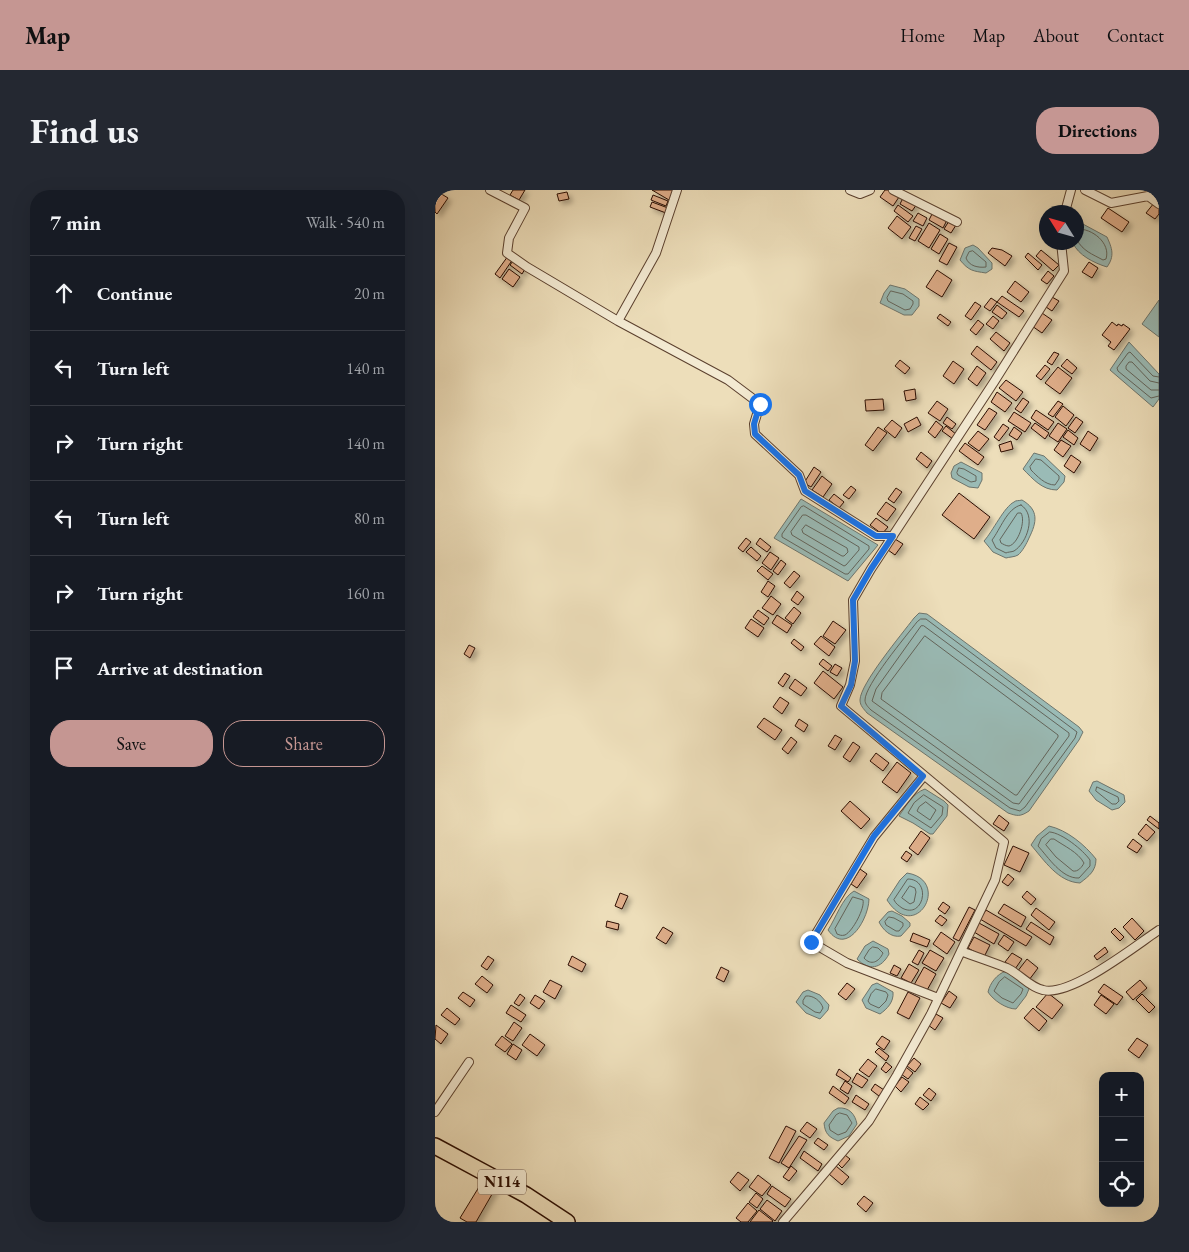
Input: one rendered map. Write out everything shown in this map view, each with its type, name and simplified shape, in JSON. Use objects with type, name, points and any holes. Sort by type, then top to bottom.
[{"type":"highway","name":"N114","points":[[435,1146],[526,1195],[567,1222]]},
{"type":"street","points":[[490,190],[525,208],[509,238],[507,253],[618,321],[728,380],[760,404],[754,424],[755,434],[799,475],[805,491],[876,536],[893,536]]},
{"type":"street","points":[[618,321],[656,253],[677,190]]},
{"type":"street","points":[[850,190],[860,194],[871,190]]},
{"type":"street","points":[[893,190],[957,222]]},
{"type":"street","points":[[1067,205],[1071,190]]},
{"type":"street","points":[[1085,190],[1111,203],[1148,196],[1159,204]]},
{"type":"street","points":[[783,1222],[869,1121],[897,1075],[939,998],[995,880],[1004,842],[841,706],[851,685],[855,661],[853,600],[871,569],[994,382],[1064,271],[1062,250]]},
{"type":"street","points":[[923,776],[874,836],[811,942],[847,962],[939,998]]},
{"type":"street","points":[[961,951],[1009,969],[1025,981],[1042,990],[1059,990],[1088,977],[1159,930]]},
{"type":"street","points":[[435,1112],[469,1062]]},
{"type":"water","points":[[1084,225],[1107,237],[1112,252],[1107,267],[1087,258],[1079,251],[1084,250]]},
{"type":"water","points":[[973,245],[992,263],[992,269],[986,273],[971,270],[960,260],[965,248]]},
{"type":"water","points":[[890,285],[905,289],[919,299],[919,306],[912,315],[904,315],[880,303]]},
{"type":"water","points":[[1159,300],[1159,337],[1142,324]]},
{"type":"water","points":[[1129,342],[1159,374],[1159,399],[1153,407],[1110,370]]},
{"type":"water","points":[[1034,453],[1044,456],[1065,476],[1064,482],[1057,490],[1042,486],[1023,469]]},
{"type":"water","points":[[961,462],[982,473],[982,480],[978,488],[969,487],[952,478],[951,473],[954,466]]},
{"type":"water","points":[[801,499],[878,545],[848,581],[774,538]]},
{"type":"water","points":[[1022,500],[1034,512],[1034,527],[1020,554],[1006,558],[993,552],[984,541],[1006,509],[1015,501]]},
{"type":"water","points":[[919,613],[927,614],[1079,727],[1083,732],[1026,813],[1014,815],[1008,813],[867,713],[861,706],[862,693],[874,671]]},
{"type":"water","points":[[1097,781],[1124,795],[1125,802],[1119,808],[1112,810],[1096,800],[1089,791],[1093,782]]},
{"type":"water","points":[[925,789],[948,805],[947,816],[933,834],[899,816],[913,797]]},
{"type":"water","points":[[1049,826],[1075,839],[1087,848],[1096,859],[1093,870],[1080,883],[1072,882],[1058,874],[1031,845],[1037,836]]},
{"type":"water","points":[[907,873],[920,878],[927,886],[928,896],[925,906],[918,913],[909,916],[898,912],[887,900]]},
{"type":"water","points":[[854,891],[869,899],[865,916],[856,932],[849,937],[842,939],[835,937],[828,930],[843,903]]},
{"type":"water","points":[[892,911],[910,923],[910,926],[901,936],[894,936],[888,933],[879,922],[888,912]]},
{"type":"water","points":[[873,941],[888,949],[889,954],[882,963],[870,967],[857,959],[865,946]]},
{"type":"water","points":[[1006,971],[1026,984],[1029,989],[1016,1009],[1000,1004],[988,992],[994,979]]},
{"type":"water","points":[[877,983],[893,992],[889,1005],[880,1014],[866,1008],[862,1000],[872,985]]},
{"type":"water","points":[[808,990],[820,995],[829,1005],[828,1010],[820,1019],[806,1013],[796,1002],[803,992]]},
{"type":"water","points":[[838,1108],[851,1112],[857,1124],[849,1136],[838,1141],[828,1135],[824,1123],[833,1111]]},
{"type":"building","points":[[435,190],[448,198],[437,214],[435,212]]},
{"type":"building","points":[[513,190],[525,190],[519,200],[510,195]]},
{"type":"building","points":[[652,190],[674,190],[669,200]]},
{"type":"building","points":[[885,190],[889,190],[899,197],[893,206],[880,197]]},
{"type":"building","points":[[567,192],[569,199],[559,201],[557,194]]},
{"type":"building","points":[[653,195],[668,201],[666,206],[651,200]]},
{"type":"building","points":[[904,196],[917,204],[912,211],[900,204]]},
{"type":"building","points":[[652,202],[668,208],[666,213],[650,207]]},
{"type":"building","points":[[1154,203],[1159,207],[1159,214],[1155,219],[1146,213]]},
{"type":"building","points":[[898,205],[913,216],[908,222],[894,211]]},
{"type":"building","points":[[1108,208],[1129,222],[1122,232],[1101,218]]},
{"type":"building","points":[[933,212],[947,220],[943,228],[929,220]]},
{"type":"building","points":[[918,213],[927,218],[923,226],[913,221]]},
{"type":"building","points":[[897,216],[911,227],[902,239],[888,228]]},
{"type":"building","points":[[949,221],[956,225],[951,233],[944,229]]},
{"type":"building","points":[[929,223],[940,230],[929,248],[918,241]]},
{"type":"building","points":[[916,226],[922,229],[915,241],[909,238]]},
{"type":"building","points":[[940,234],[948,239],[939,254],[931,249]]},
{"type":"building","points":[[949,243],[957,247],[947,265],[939,261]]},
{"type":"building","points":[[992,248],[1002,250],[1012,256],[1005,266],[988,253]]},
{"type":"building","points":[[1041,250],[1059,265],[1053,271],[1036,256]]},
{"type":"building","points":[[1028,253],[1042,265],[1038,270],[1025,257]]},
{"type":"building","points":[[508,256],[513,259],[500,278],[495,274]]},
{"type":"building","points":[[513,261],[525,269],[522,274],[510,265]]},
{"type":"building","points":[[1089,262],[1098,268],[1092,278],[1082,272]]},
{"type":"building","points":[[509,269],[520,277],[513,287],[502,279]]},
{"type":"building","points":[[937,270],[952,280],[942,297],[926,287]]},
{"type":"building","points":[[1048,271],[1054,276],[1047,284],[1041,280]]},
{"type":"building","points":[[1015,281],[1029,292],[1021,302],[1007,292]]},
{"type":"building","points":[[1002,296],[1024,311],[1019,317],[997,302]]},
{"type":"building","points":[[1052,297],[1059,301],[1052,311],[1046,307]]},
{"type":"building","points":[[991,298],[997,302],[990,311],[984,307]]},
{"type":"building","points":[[975,302],[981,306],[971,320],[965,316]]},
{"type":"building","points":[[997,305],[1007,313],[1002,319],[992,312]]},
{"type":"building","points":[[1042,313],[1052,320],[1042,333],[1032,326]]},
{"type":"building","points":[[940,314],[951,322],[948,326],[937,318]]},
{"type":"building","points":[[993,316],[999,321],[993,329],[986,324]]},
{"type":"building","points":[[978,320],[984,325],[976,335],[970,330]]},
{"type":"building","points":[[1112,322],[1117,326],[1118,324],[1122,326],[1123,324],[1130,329],[1114,350],[1108,346],[1111,342],[1102,335]]},
{"type":"building","points":[[996,332],[1010,343],[1004,351],[990,339]]},
{"type":"building","points":[[977,346],[997,362],[991,370],[971,354]]},
{"type":"building","points":[[1054,352],[1059,354],[1052,365],[1047,362]]},
{"type":"building","points":[[1067,359],[1077,368],[1072,374],[1061,366]]},
{"type":"building","points":[[900,360],[910,368],[905,374],[895,366]]},
{"type":"building","points":[[953,361],[964,369],[954,384],[943,376]]},
{"type":"building","points":[[1045,365],[1050,369],[1041,380],[1036,376]]},
{"type":"building","points":[[977,366],[986,373],[977,386],[968,379]]},
{"type":"building","points":[[1058,367],[1072,378],[1060,394],[1045,383]]},
{"type":"building","points":[[1006,380],[1023,392],[1016,401],[999,388]]},
{"type":"building","points":[[915,389],[916,399],[906,401],[904,391]]},
{"type":"building","points":[[997,392],[1012,403],[1005,412],[991,402]]},
{"type":"building","points":[[1023,398],[1029,402],[1021,413],[1015,409]]},
{"type":"building","points":[[883,399],[884,410],[866,411],[865,400]]},
{"type":"building","points":[[937,401],[948,409],[940,421],[928,413]]},
{"type":"building","points":[[1058,401],[1063,404],[1053,417],[1048,414]]},
{"type":"building","points":[[1063,406],[1074,415],[1066,426],[1055,417]]},
{"type":"building","points":[[989,408],[997,413],[985,430],[977,425]]},
{"type":"building","points":[[1036,410],[1054,422],[1048,430],[1031,418]]},
{"type":"building","points":[[1014,412],[1031,423],[1025,432],[1008,421]]},
{"type":"building","points":[[917,417],[921,425],[908,432],[904,424]]},
{"type":"building","points":[[947,417],[956,424],[952,429],[943,423]]},
{"type":"building","points":[[1076,417],[1083,422],[1075,433],[1068,428]]},
{"type":"building","points":[[892,420],[902,428],[895,438],[884,429]]},
{"type":"building","points":[[936,421],[943,427],[935,438],[928,432]]},
{"type":"building","points":[[1035,423],[1049,433],[1045,439],[1031,428]]},
{"type":"building","points":[[1058,423],[1067,429],[1058,442],[1049,436]]},
{"type":"building","points":[[1003,424],[1009,428],[999,441],[994,437]]},
{"type":"building","points":[[946,426],[957,435],[953,439],[942,431]]},
{"type":"building","points":[[878,427],[887,433],[873,451],[865,445]]},
{"type":"building","points":[[1014,427],[1022,433],[1017,440],[1009,435]]},
{"type":"building","points":[[1068,430],[1078,438],[1074,445],[1063,437]]},
{"type":"building","points":[[978,431],[989,439],[979,451],[968,443]]},
{"type":"building","points":[[1088,431],[1098,438],[1090,451],[1080,444]]},
{"type":"building","points":[[1061,440],[1071,446],[1063,457],[1054,450]]},
{"type":"building","points":[[1011,441],[1013,449],[1001,452],[999,445]]},
{"type":"building","points":[[965,443],[984,457],[978,465],[959,451]]},
{"type":"building","points":[[921,452],[932,461],[927,468],[916,459]]},
{"type":"building","points":[[1071,455],[1081,462],[1074,473],[1064,466]]},
{"type":"building","points":[[814,467],[821,472],[811,487],[804,483]]},
{"type":"building","points":[[822,476],[832,484],[823,497],[812,490]]},
{"type":"building","points":[[851,486],[856,490],[849,499],[843,495]]},
{"type":"building","points":[[896,488],[902,492],[894,503],[888,499]]},
{"type":"building","points":[[959,493],[990,517],[974,539],[942,515]]},
{"type":"building","points":[[834,494],[844,502],[839,508],[829,500]]},
{"type":"building","points":[[886,502],[896,509],[887,521],[877,514]]},
{"type":"building","points":[[876,518],[888,527],[882,534],[870,525]]},
{"type":"building","points":[[746,538],[751,542],[743,552],[738,548]]},
{"type":"building","points":[[760,538],[771,547],[767,552],[756,544]]},
{"type":"building","points":[[895,539],[903,544],[895,555],[888,550]]},
{"type":"building","points":[[751,547],[761,556],[757,561],[746,552]]},
{"type":"building","points":[[770,552],[779,558],[771,570],[762,563]]},
{"type":"building","points":[[781,560],[786,564],[778,575],[773,571]]},
{"type":"building","points":[[762,566],[773,574],[768,580],[757,571]]},
{"type":"building","points":[[794,571],[800,576],[790,588],[784,583]]},
{"type":"building","points":[[768,581],[775,586],[768,597],[761,592]]},
{"type":"building","points":[[797,591],[804,597],[798,605],[791,600]]},
{"type":"building","points":[[771,596],[781,604],[773,615],[762,608]]},
{"type":"building","points":[[794,607],[801,613],[793,624],[785,618]]},
{"type":"building","points":[[758,610],[769,618],[764,625],[753,617]]},
{"type":"building","points":[[777,615],[792,625],[787,633],[772,623]]},
{"type":"building","points":[[751,619],[764,628],[758,637],[745,628]]},
{"type":"building","points":[[833,621],[846,630],[835,644],[823,636]]},
{"type":"building","points":[[821,636],[835,647],[829,656],[814,644]]},
{"type":"building","points":[[794,639],[804,647],[801,651],[791,643]]},
{"type":"building","points":[[469,645],[475,648],[470,658],[464,654]]},
{"type":"building","points":[[823,659],[832,666],[828,671],[819,664]]},
{"type":"building","points":[[835,664],[842,668],[837,676],[830,672]]},
{"type":"building","points":[[823,671],[843,687],[834,699],[814,683]]},
{"type":"building","points":[[785,673],[790,676],[783,687],[778,683]]},
{"type":"building","points":[[795,679],[807,688],[801,696],[789,688]]},
{"type":"building","points":[[780,697],[789,703],[782,714],[773,707]]},
{"type":"building","points":[[764,718],[782,730],[775,740],[757,727]]},
{"type":"building","points":[[799,719],[808,725],[804,732],[795,726]]},
{"type":"building","points":[[835,735],[842,739],[835,750],[828,746]]},
{"type":"building","points":[[791,737],[797,742],[788,754],[782,749]]},
{"type":"building","points":[[853,742],[860,747],[850,762],[843,757]]},
{"type":"building","points":[[876,753],[889,763],[883,771],[870,761]]},
{"type":"building","points":[[897,762],[911,773],[897,793],[882,782]]},
{"type":"building","points":[[850,801],[870,819],[861,829],[841,811]]},
{"type":"building","points":[[999,815],[1009,823],[1004,831],[993,824]]},
{"type":"building","points":[[1150,816],[1159,823],[1159,829],[1147,820]]},
{"type":"building","points":[[1146,824],[1155,832],[1147,841],[1138,834]]},
{"type":"building","points":[[921,831],[930,838],[918,855],[909,848]]},
{"type":"building","points":[[1133,839],[1142,846],[1137,853],[1127,847]]},
{"type":"building","points":[[1013,846],[1029,853],[1020,872],[1004,865]]},
{"type":"building","points":[[906,851],[912,855],[907,862],[901,858]]},
{"type":"building","points":[[860,869],[867,874],[857,888],[851,884]]},
{"type":"building","points":[[1008,874],[1014,879],[1008,886],[1002,882]]},
{"type":"building","points":[[1027,891],[1036,899],[1031,905],[1022,897]]},
{"type":"building","points":[[620,893],[628,896],[622,909],[615,906]]},
{"type":"building","points":[[943,902],[950,907],[945,914],[938,909]]},
{"type":"building","points":[[1004,904],[1026,917],[1021,927],[998,913]]},
{"type":"building","points":[[969,907],[975,910],[959,941],[953,938]]},
{"type":"building","points":[[1036,908],[1055,922],[1049,930],[1031,915]]},
{"type":"building","points":[[986,910],[1032,937],[1026,946],[980,919]]},
{"type":"building","points":[[940,915],[947,920],[942,926],[935,921]]},
{"type":"building","points":[[1132,918],[1144,931],[1135,940],[1123,927]]},
{"type":"building","points":[[607,921],[619,924],[618,930],[606,927]]},
{"type":"building","points":[[1031,922],[1054,937],[1050,945],[1026,929]]},
{"type":"building","points":[[979,923],[999,934],[994,944],[974,932]]},
{"type":"building","points":[[663,927],[673,933],[666,944],[656,938]]},
{"type":"building","points":[[1115,928],[1124,937],[1120,941],[1111,932]]},
{"type":"building","points":[[941,932],[955,942],[947,954],[933,944]]},
{"type":"building","points":[[913,933],[930,940],[927,947],[910,941]]},
{"type":"building","points":[[1004,935],[1014,942],[1008,951],[998,944]]},
{"type":"building","points":[[974,937],[990,945],[984,957],[968,948]]},
{"type":"building","points":[[1105,947],[1108,952],[1097,960],[1094,956]]},
{"type":"building","points":[[919,950],[924,953],[918,965],[912,962]]},
{"type":"building","points":[[930,950],[944,958],[936,971],[922,963]]},
{"type":"building","points":[[1012,953],[1022,959],[1015,969],[1005,962]]},
{"type":"building","points":[[488,956],[494,960],[487,970],[481,966]]},
{"type":"building","points":[[572,956],[586,964],[582,972],[568,965]]},
{"type":"building","points":[[1027,959],[1038,968],[1029,980],[1017,972]]},
{"type":"building","points":[[909,964],[919,970],[911,983],[901,978]]},
{"type":"building","points":[[894,965],[901,969],[897,976],[890,973]]},
{"type":"building","points":[[721,967],[729,971],[724,982],[716,978]]},
{"type":"building","points":[[924,967],[936,974],[926,992],[914,985]]},
{"type":"building","points":[[482,976],[493,985],[487,993],[475,984]]},
{"type":"building","points":[[550,980],[562,986],[555,999],[543,992]]},
{"type":"building","points":[[1140,980],[1147,988],[1133,1000],[1126,992]]},
{"type":"building","points":[[847,983],[855,989],[846,1000],[838,994]]},
{"type":"building","points":[[1104,984],[1123,997],[1117,1005],[1098,992]]},
{"type":"building","points":[[949,991],[957,997],[950,1008],[941,1003]]},
{"type":"building","points":[[463,992],[475,1000],[470,1007],[458,998]]},
{"type":"building","points":[[908,992],[920,998],[909,1019],[897,1013]]},
{"type":"building","points":[[1048,993],[1063,1005],[1052,1019],[1036,1007]]},
{"type":"building","points":[[520,994],[525,998],[519,1006],[514,1003]]},
{"type":"building","points":[[1142,994],[1155,1007],[1149,1013],[1136,1000]]},
{"type":"building","points":[[535,995],[545,1001],[539,1009],[530,1003]]},
{"type":"building","points":[[1101,995],[1114,1004],[1106,1014],[1094,1005]]},
{"type":"building","points":[[511,1005],[526,1015],[521,1022],[506,1013]]},
{"type":"building","points":[[447,1008],[460,1019],[455,1025],[441,1015]]},
{"type":"building","points":[[1033,1008],[1047,1021],[1039,1031],[1024,1018]]},
{"type":"building","points":[[936,1014],[943,1018],[935,1030],[928,1025]]},
{"type":"building","points":[[514,1022],[522,1028],[513,1041],[505,1036]]},
{"type":"building","points":[[436,1025],[448,1034],[441,1044],[435,1039]]},
{"type":"building","points":[[530,1034],[545,1045],[537,1056],[522,1045]]},
{"type":"building","points":[[502,1036],[512,1044],[505,1052],[495,1045]]},
{"type":"building","points":[[882,1036],[890,1041],[884,1050],[876,1044]]},
{"type":"building","points":[[1137,1038],[1148,1045],[1139,1058],[1128,1050]]},
{"type":"building","points":[[513,1044],[522,1050],[516,1060],[507,1054]]},
{"type":"building","points":[[879,1048],[889,1056],[886,1061],[875,1052]]},
{"type":"building","points":[[914,1058],[921,1064],[915,1072],[907,1066]]},
{"type":"building","points":[[868,1059],[877,1066],[869,1077],[859,1070]]},
{"type":"building","points":[[886,1062],[892,1067],[886,1073],[881,1069]]},
{"type":"building","points":[[906,1067],[913,1073],[908,1079],[901,1074]]},
{"type":"building","points":[[839,1069],[851,1078],[848,1082],[836,1075]]},
{"type":"building","points":[[857,1073],[868,1080],[862,1088],[852,1082]]},
{"type":"building","points":[[902,1077],[909,1082],[901,1092],[895,1086]]},
{"type":"building","points":[[845,1081],[852,1086],[848,1094],[840,1089]]},
{"type":"building","points":[[875,1084],[884,1090],[879,1096],[871,1090]]},
{"type":"building","points":[[833,1086],[849,1098],[845,1104],[829,1093]]},
{"type":"building","points":[[929,1088],[936,1094],[931,1101],[923,1095]]},
{"type":"building","points":[[856,1095],[869,1104],[865,1110],[852,1102]]},
{"type":"building","points":[[920,1097],[929,1104],[923,1110],[915,1104]]},
{"type":"building","points":[[807,1122],[817,1129],[810,1138],[800,1131]]},
{"type":"building","points":[[786,1126],[796,1131],[779,1163],[769,1158]]},
{"type":"building","points":[[799,1136],[807,1140],[789,1168],[781,1163]]},
{"type":"building","points":[[818,1138],[828,1145],[824,1150],[814,1143]]},
{"type":"building","points":[[804,1151],[822,1164],[818,1171],[800,1158]]},
{"type":"building","points":[[845,1155],[850,1159],[842,1168],[838,1164]]},
{"type":"building","points":[[791,1166],[797,1171],[789,1181],[783,1177]]},
{"type":"building","points":[[836,1166],[849,1177],[842,1185],[829,1174]]},
{"type":"building","points":[[738,1172],[749,1180],[740,1191],[730,1182]]},
{"type":"building","points":[[758,1175],[771,1185],[762,1196],[749,1187]]},
{"type":"building","points":[[482,1182],[495,1189],[476,1222],[467,1222],[460,1218]]},
{"type":"building","points":[[772,1186],[791,1199],[785,1207],[767,1194]]},
{"type":"building","points":[[756,1193],[763,1199],[757,1208],[749,1202]]},
{"type":"building","points":[[864,1196],[873,1203],[866,1212],[857,1204]]},
{"type":"building","points":[[767,1200],[782,1211],[775,1221],[760,1209]]},
{"type":"building","points":[[748,1203],[757,1211],[748,1222],[741,1222],[736,1218]]},
{"type":"building","points":[[759,1210],[773,1221],[750,1222]]},
{"type":"route","points":[[760,404],[754,424],[755,434],[799,475],[805,491],[876,536],[893,536],[853,600],[855,661],[851,685],[841,706],[923,776],[874,836],[811,942]]}]
